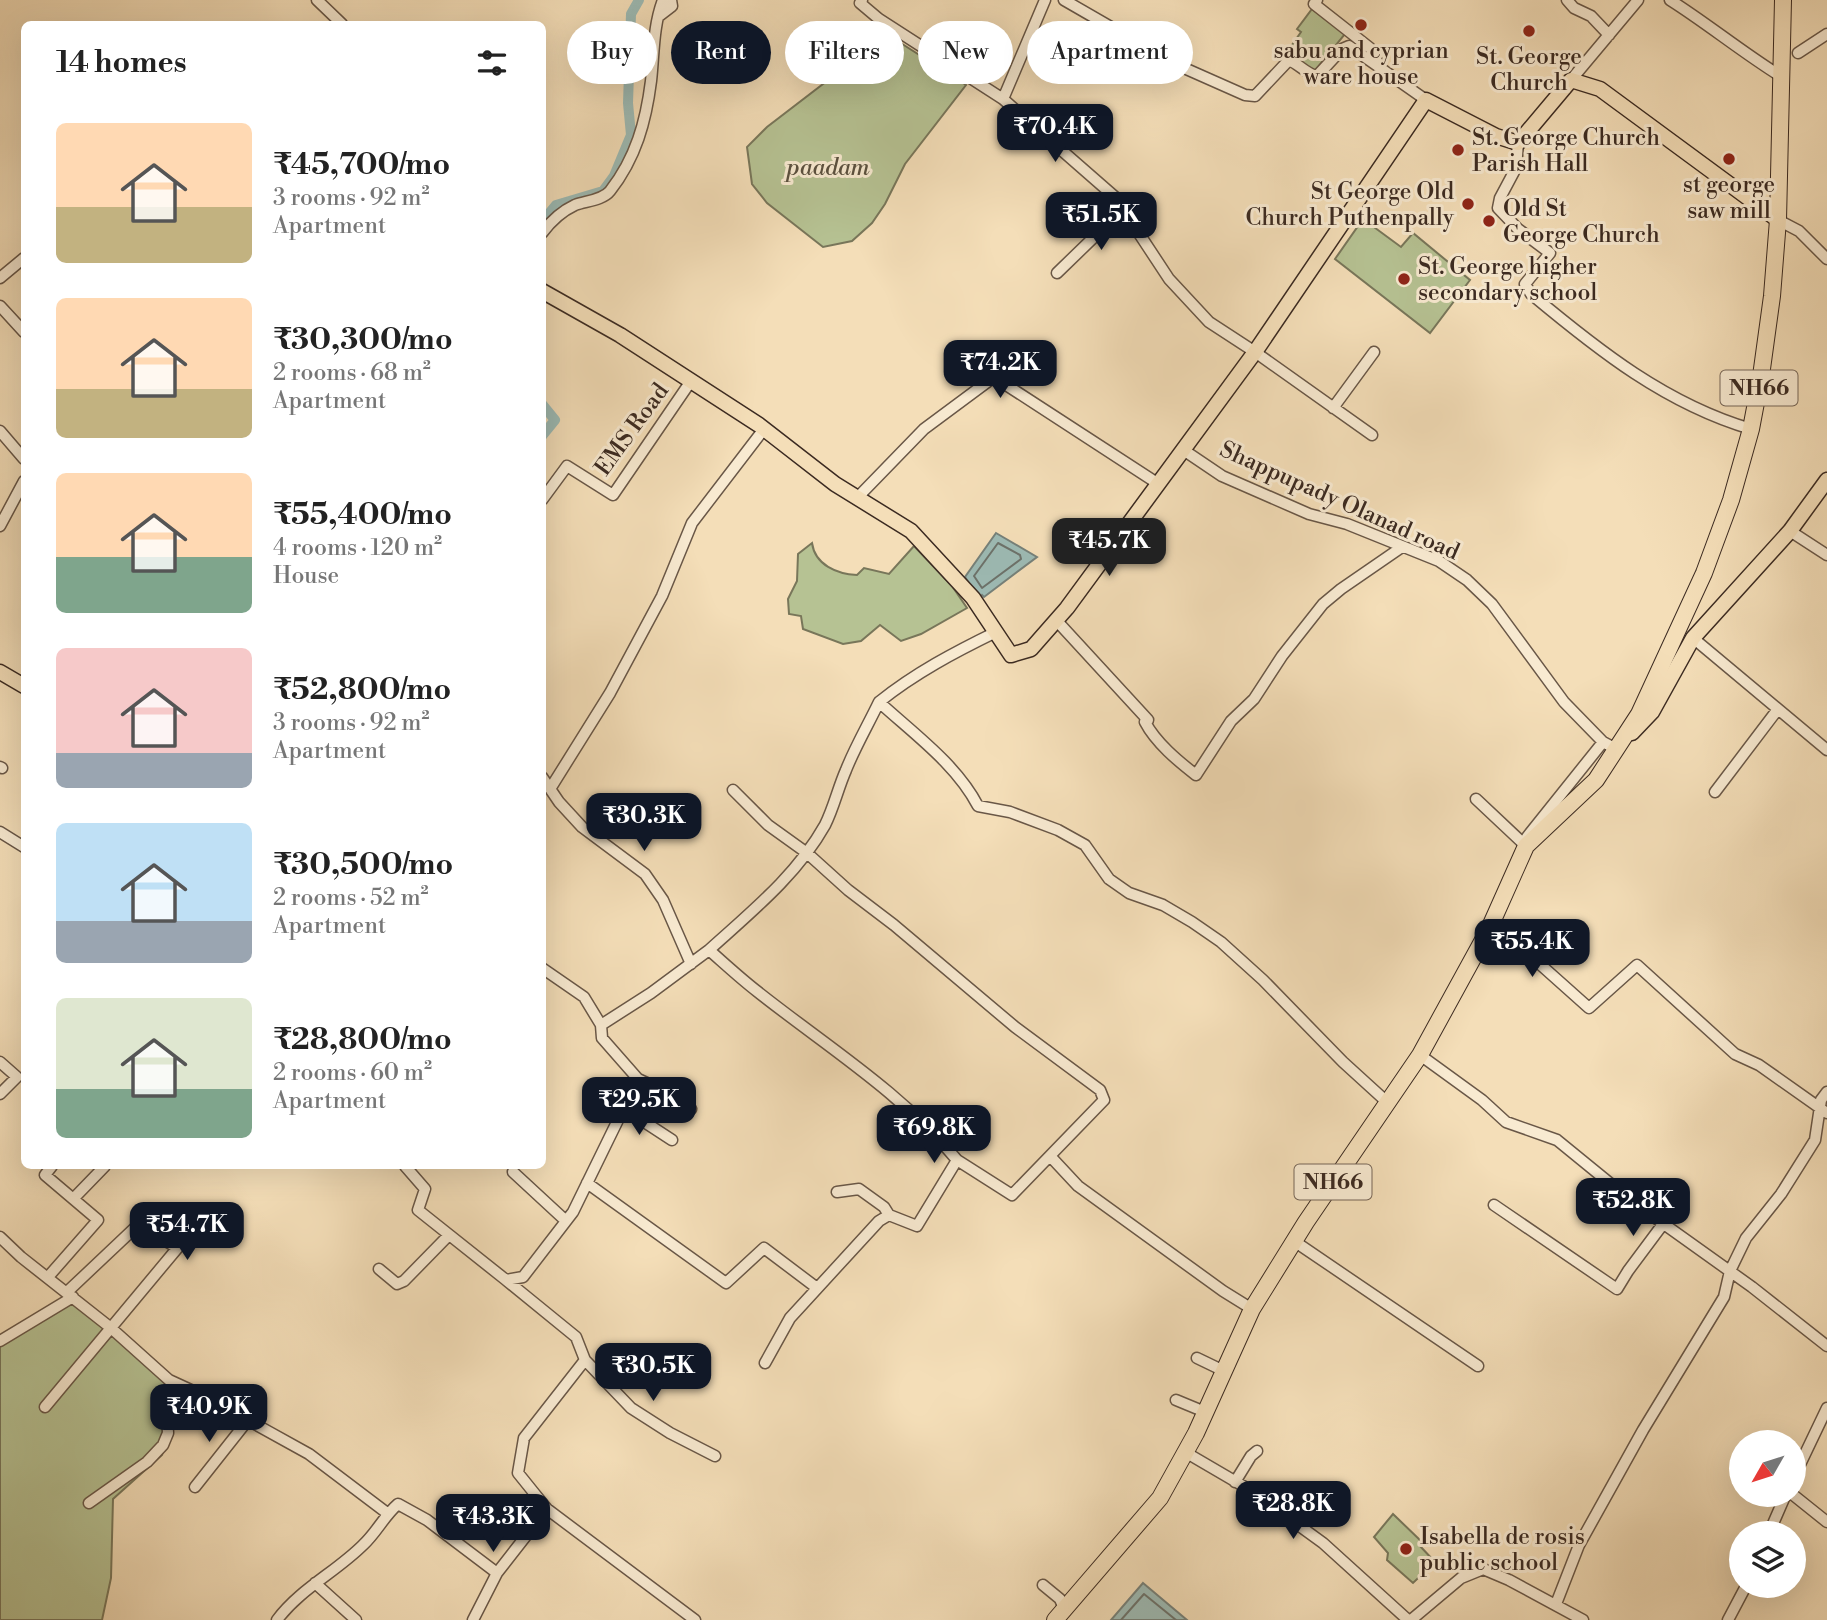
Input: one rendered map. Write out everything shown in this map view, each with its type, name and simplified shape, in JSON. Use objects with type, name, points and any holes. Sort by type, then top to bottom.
[{"type":"highway","name":"NH66","points":[[1059,1614],[1160,1498],[1205,1412],[1252,1309],[1294,1241],[1420,1055],[1489,929],[1526,846],[1596,780],[1609,745],[1639,714],[1704,573],[1731,500],[1751,429],[1772,296],[1778,220],[1782,77],[1780,36],[1783,0]]},
{"type":"main road","points":[[546,293],[620,335],[691,381],[764,429],[835,484],[911,531],[973,598],[1011,655],[1031,649],[1056,620],[1255,352],[1426,100],[1496,136],[1518,143],[1571,80],[1600,89],[1778,220]]},
{"type":"main road","points":[[1609,745],[1652,712],[1693,638],[1790,531],[1827,480]]},
{"type":"main road","points":[[0,673],[21,684]]},
{"type":"street","points":[[317,0],[339,21]]},
{"type":"street","points":[[546,228],[552,220],[572,206],[607,195],[623,174],[642,132],[663,0]]},
{"type":"street","points":[[659,16],[672,6],[671,0]]},
{"type":"street","points":[[1003,99],[1045,0]]},
{"type":"street","points":[[1063,0],[1175,64],[1245,95],[1255,96],[1289,60],[1311,75],[1317,76],[1342,49],[1349,46],[1426,100]]},
{"type":"street","points":[[1317,0],[1314,4],[1370,48],[1382,68]]},
{"type":"street","points":[[1567,0],[1574,8],[1591,16],[1609,35]]},
{"type":"street","points":[[1571,80],[1638,0]]},
{"type":"street","points":[[1670,0],[1782,77]]},
{"type":"street","points":[[859,1],[879,19],[1003,99],[1092,175],[1115,197],[1169,279],[1209,322],[1371,435]]},
{"type":"street","points":[[1798,53],[1827,34]]},
{"type":"street","points":[[1518,143],[1516,168],[1500,198],[1498,208],[1518,229],[1550,253],[1525,284],[1531,294],[1594,347],[1636,375],[1699,411],[1751,429]]},
{"type":"street","points":[[1056,273],[1123,209]]},
{"type":"street","points":[[1778,220],[1799,231],[1827,259]]},
{"type":"street","points":[[0,278],[21,260]]},
{"type":"street","points":[[0,306],[21,329]]},
{"type":"street","points":[[1333,408],[1374,352]]},
{"type":"street","points":[[857,498],[924,429],[990,380],[997,379],[1157,484]]},
{"type":"street","name":"EMS Road","points":[[546,494],[566,466],[613,495],[691,381]]},
{"type":"street","points":[[550,789],[610,693],[662,596],[692,523],[764,429]]},
{"type":"street","points":[[0,431],[21,456]]},
{"type":"street","name":"Shappupady Olanad road","points":[[1182,449],[1222,476],[1309,514],[1347,524],[1439,561],[1467,580],[1492,604],[1564,702],[1609,745]]},
{"type":"street","points":[[0,526],[21,487]]},
{"type":"street","points":[[1790,531],[1827,555]]},
{"type":"street","points":[[1056,620],[1148,720],[1144,722],[1147,727],[1165,748],[1196,775],[1231,721],[1254,698],[1282,656],[1323,604],[1402,547]]},
{"type":"street","points":[[601,1025],[709,950],[758,906],[807,853],[825,825],[845,770],[879,702],[922,671],[996,632]]},
{"type":"street","points":[[1693,638],[1827,750]]},
{"type":"street","points":[[879,702],[942,759],[969,789],[978,806],[1010,812],[1058,830],[1086,845],[1110,879],[1119,886],[1129,893],[1163,905],[1221,943],[1264,980],[1343,1062],[1388,1103]]},
{"type":"street","points":[[1715,792],[1778,709]]},
{"type":"street","points":[[546,783],[582,827],[645,874],[663,900],[691,964]]},
{"type":"street","points":[[709,950],[758,992],[884,1087],[937,1136],[957,1160],[1012,1195],[1104,1100],[1100,1090],[1015,1027],[807,853],[768,825],[733,790]]},
{"type":"street","points":[[1476,799],[1526,846]]},
{"type":"street","points":[[0,832],[21,845]]},
{"type":"street","points":[[1489,929],[1533,958],[1589,1008],[1637,965],[1735,1054],[1759,1065],[1824,1111]]},
{"type":"street","points":[[546,971],[584,997],[601,1025],[602,1038],[638,1079],[668,1093],[691,1109]]},
{"type":"street","points":[[1420,1055],[1482,1100],[1506,1122],[1557,1140],[1663,1224],[1730,1271],[1827,1346]]},
{"type":"street","points":[[0,1062],[21,1080],[0,1094]]},
{"type":"street","points":[[506,1280],[523,1277],[566,1221],[638,1079]]},
{"type":"street","points":[[1556,1604],[1579,1545],[1643,1430],[1724,1297],[1730,1271],[1746,1238],[1781,1194],[1815,1140],[1824,1111],[1821,1100],[1827,1092]]},
{"type":"street","points":[[623,1108],[672,1140]]},
{"type":"street","points":[[1050,1156],[1077,1186],[1212,1284],[1252,1309]]},
{"type":"street","points":[[837,1192],[859,1189],[889,1215],[917,1226],[957,1160]]},
{"type":"street","points":[[48,1278],[98,1220],[46,1175],[50,1169]]},
{"type":"street","points":[[74,1198],[101,1169]]},
{"type":"street","points":[[408,1169],[425,1189],[418,1210],[576,1337],[585,1360],[631,1408],[670,1433],[715,1456]]},
{"type":"street","points":[[513,1172],[566,1221]]},
{"type":"street","points":[[587,1183],[726,1283],[764,1248],[817,1288]]},
{"type":"street","points":[[1494,1205],[1617,1289],[1663,1224]]},
{"type":"street","points":[[765,1363],[790,1318],[879,1221],[889,1215]]},
{"type":"street","points":[[0,1341],[70,1294],[139,1224],[174,1246],[180,1245],[45,1407]]},
{"type":"street","points":[[379,1269],[397,1284],[404,1281],[448,1236]]},
{"type":"street","points":[[0,1237],[21,1257],[111,1328],[169,1380],[206,1397],[309,1454],[387,1513]]},
{"type":"street","points":[[1294,1241],[1478,1366]]},
{"type":"street","points":[[1197,1358],[1224,1371]]},
{"type":"street","points":[[585,1360],[524,1438],[518,1473],[547,1509],[695,1620]]},
{"type":"street","points":[[89,1503],[148,1462],[163,1445],[168,1433],[167,1415],[183,1387]]},
{"type":"street","points":[[1176,1400],[1205,1412]]},
{"type":"street","points":[[1806,1452],[1827,1408]]},
{"type":"street","points":[[195,1487],[248,1420]]},
{"type":"street","points":[[1236,1482],[1251,1456],[1257,1451]]},
{"type":"street","points":[[1185,1452],[1236,1482],[1323,1543],[1410,1620],[1461,1578],[1483,1569],[1583,1620]]},
{"type":"street","points":[[276,1620],[315,1583],[362,1547],[387,1513],[398,1504],[408,1508],[497,1573]]},
{"type":"street","points":[[1806,1505],[1827,1522]]},
{"type":"street","points":[[473,1620],[497,1573],[547,1509]]},
{"type":"street","points":[[315,1583],[356,1620]]},
{"type":"street","points":[[1043,1585],[1060,1599],[1059,1614]]},
{"type":"street","points":[[1728,1620],[1740,1598]]},
{"type":"green space","points":[[1312,9],[1345,34],[1314,72],[1287,52],[1301,32],[1297,29]]},
{"type":"green space","name":"paadam","points":[[904,45],[918,54],[918,84],[966,85],[905,164],[872,223],[852,241],[823,247],[767,203],[752,184],[747,147],[767,127],[823,84],[904,84]]},
{"type":"green space","points":[[1363,219],[1401,247],[1413,233],[1470,280],[1430,333],[1335,259]]},
{"type":"green space","points":[[812,543],[822,563],[842,573],[857,575],[864,568],[889,574],[914,546],[952,586],[967,608],[921,634],[901,641],[880,625],[861,641],[843,644],[803,629],[801,616],[789,614],[788,599],[797,581],[798,554]]},
{"type":"green space","points":[[71,1301],[184,1392],[162,1455],[113,1499],[111,1578],[102,1620],[0,1620],[0,1346]]},
{"type":"green space","points":[[1393,1514],[1422,1542],[1420,1546],[1435,1562],[1413,1583],[1387,1560],[1388,1553],[1374,1537]]},
{"type":"water","points":[[996,533],[1037,557],[979,598],[965,577]]},
{"type":"water","points":[[1143,1583],[1187,1620],[1111,1620]]},
{"type":"waterway","points":[[546,217],[556,205],[603,191],[614,176],[631,135],[628,103],[631,14],[639,0]]},
{"type":"waterway","points":[[546,409],[555,420],[546,431]]},
{"type":"place","name":"sabu and cyprian ware house","points":[[1361,25]]},
{"type":"place","name":"St. George Church","points":[[1529,31]]},
{"type":"place","name":"St. George Church Parish Hall","points":[[1458,150]]},
{"type":"place","name":"st george saw mill","points":[[1729,159]]},
{"type":"place","name":"St George Old Church Puthenpally","points":[[1468,204]]},
{"type":"place","name":"Old St George Church","points":[[1489,221]]},
{"type":"place","name":"St. George higher secondary school","points":[[1404,279]]},
{"type":"place","name":"Isabella de rosis public school","points":[[1406,1549]]}]
